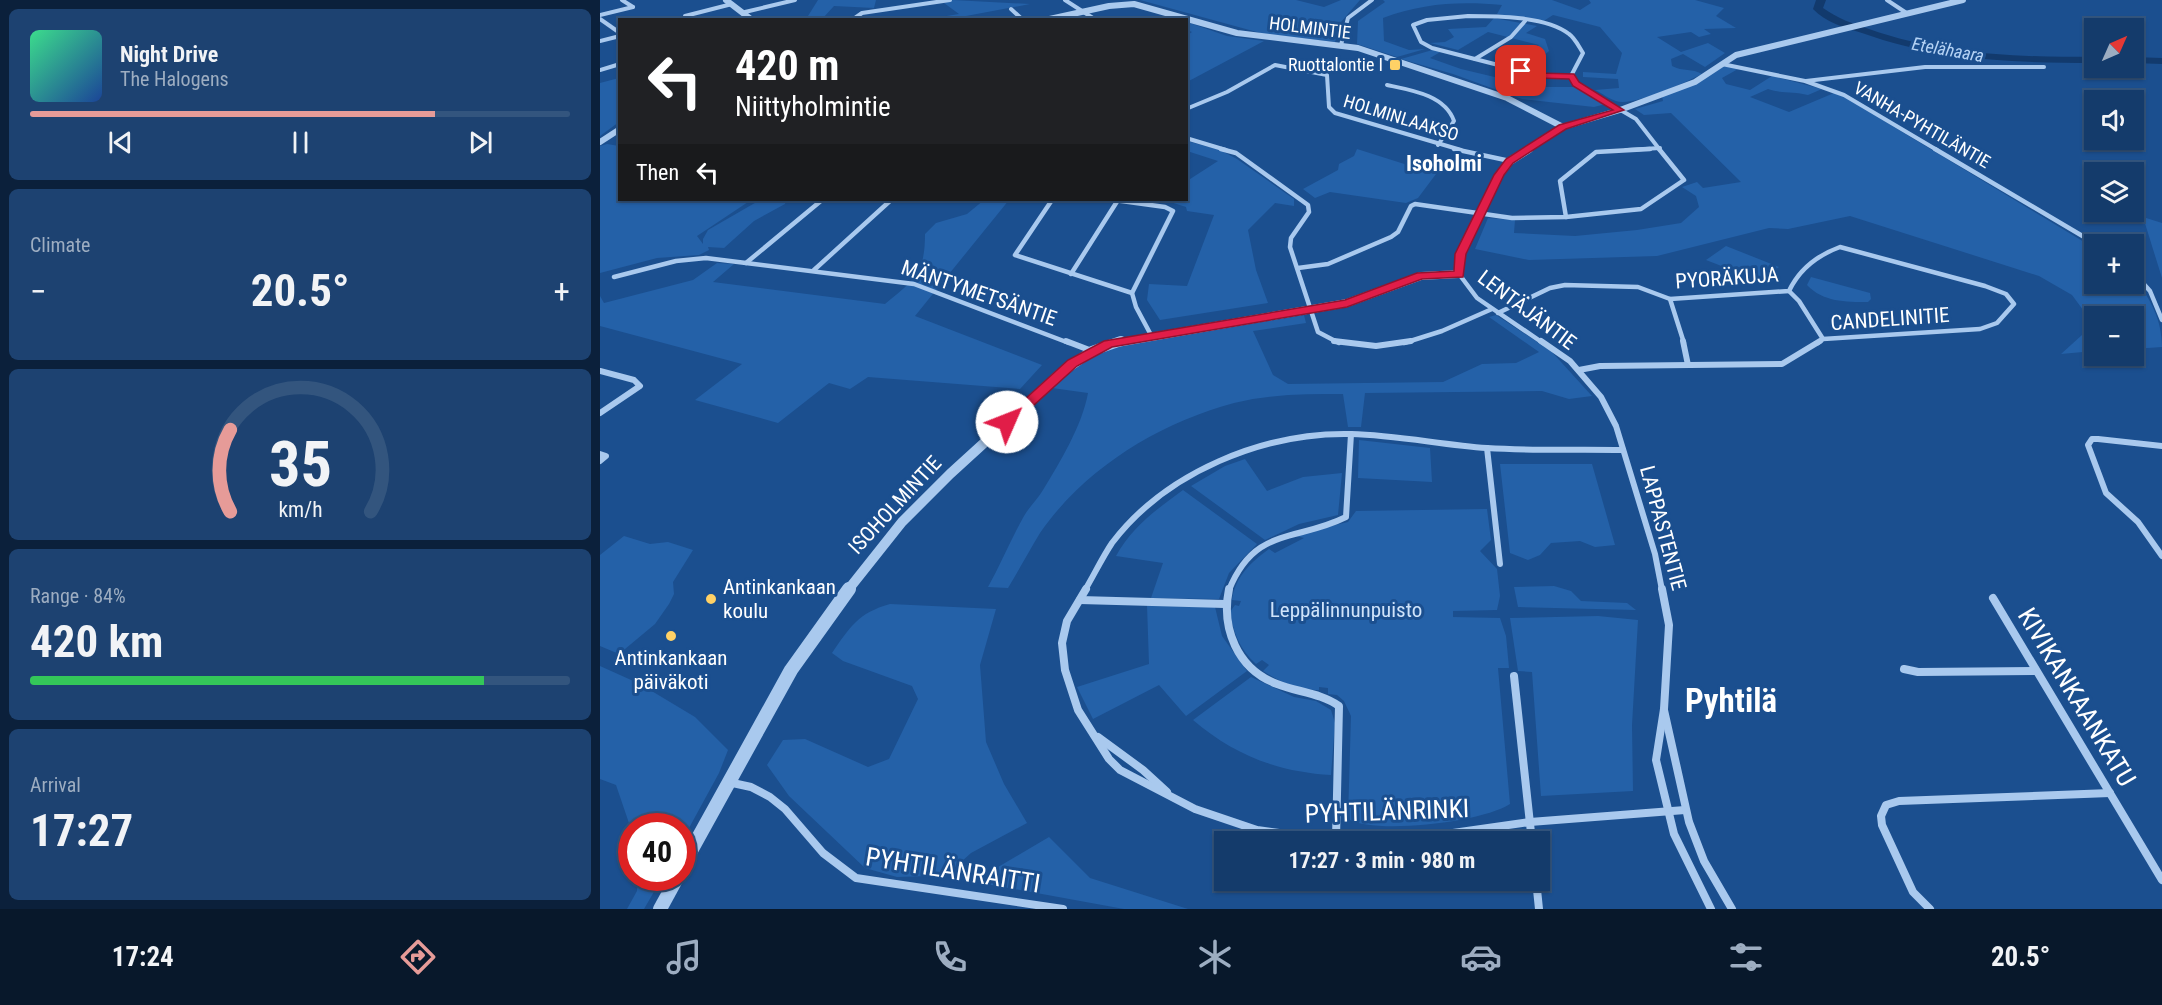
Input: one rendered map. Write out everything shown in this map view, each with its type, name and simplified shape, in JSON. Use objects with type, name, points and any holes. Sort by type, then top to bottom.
[{"type":"street","points":[[600,17],[633,7],[622,0]]},
{"type":"street","points":[[726,0],[750,18]]},
{"type":"street","points":[[745,12],[795,0]]},
{"type":"street","points":[[855,18],[862,14],[950,0]]},
{"type":"street","points":[[1065,0],[1093,18]]},
{"type":"street","points":[[1341,45],[1346,22],[1371,0]]},
{"type":"street","points":[[1887,0],[1894,7],[1908,14]]},
{"type":"street","points":[[1459,274],[1460,254],[1499,175],[1510,161],[1563,127],[1620,110],[1695,82],[1722,64],[1748,51],[1963,0]]},
{"type":"street","points":[[685,16],[732,4]]},
{"type":"street","name":"HOLMINTIE","points":[[1054,18],[1134,4],[1184,18]]},
{"type":"street","points":[[1011,9],[1021,18]]},
{"type":"street","points":[[1464,16],[1526,21],[1570,36],[1582,53],[1571,76],[1537,75],[1424,45],[1413,26],[1430,18],[1464,16]]},
{"type":"street","points":[[600,17],[618,33]]},
{"type":"street","name":"HOLMINTIE","points":[[1188,19],[1237,33],[1341,45],[1366,51],[1455,78],[1527,106],[1563,127]]},
{"type":"street","points":[[1475,59],[1511,37],[1526,21]]},
{"type":"street","points":[[600,41],[618,36]]},
{"type":"street","name":"VANHA-PYHTILÄNTIE","points":[[1722,64],[1805,81],[1844,94],[2084,237]]},
{"type":"street","points":[[600,70],[618,65]]},
{"type":"street","name":"HOLMINLAAKSO","points":[[1188,108],[1275,65],[1327,75],[1329,107],[1335,113],[1438,145],[1510,161]]},
{"type":"street","points":[[1805,81],[1834,76],[1969,65],[2044,68]]},
{"type":"street","points":[[1298,268],[1328,264],[1391,237],[1398,232],[1411,206],[1415,204],[1512,218],[1566,217],[1641,208],[1684,180],[1636,119],[1576,84],[1571,76]]},
{"type":"street","points":[[1387,85],[1419,92],[1449,110],[1454,121],[1438,145]]},
{"type":"street","points":[[600,142],[618,130]]},
{"type":"street","points":[[1188,139],[1236,153],[1308,206],[1309,212],[1290,242],[1309,311],[1321,336],[1335,343],[1349,345],[1411,341],[1492,309]]},
{"type":"street","points":[[1566,217],[1560,181],[1596,152],[1660,148]]},
{"type":"street","points":[[746,263],[821,201]]},
{"type":"street","points":[[814,270],[891,201]]},
{"type":"street","points":[[904,201],[926,201]]},
{"type":"street","points":[[1051,201],[1015,255],[1132,292]]},
{"type":"street","points":[[1071,274],[1115,201]]},
{"type":"street","points":[[1123,201],[1165,207],[1173,211],[1132,292],[1136,307],[1151,335]]},
{"type":"street","name":"PYORÄKUJA","points":[[1498,312],[1550,288],[1565,285],[1638,286],[1670,300],[1789,291],[1792,283],[1825,252],[1840,247]]},
{"type":"street","name":"CANDELINITIE","points":[[1579,370],[1600,366],[1782,364],[1807,351],[1823,339],[1980,329],[1998,323],[2014,304],[2006,294],[1985,286],[1840,247]]},
{"type":"street","name":"MÄNTYMETSÄNTIE","points":[[614,277],[676,261],[706,258],[914,284],[1092,351]]},
{"type":"street","name":"LENTÄJÄNTIE","points":[[1459,274],[1471,293],[1559,352],[1579,370]]},
{"type":"street","name":"ISOHOLMINTIE","points":[[696,841],[791,670],[882,545],[942,482],[1073,363],[1092,351],[1117,341],[1309,311],[1369,297],[1421,276],[1459,274]]},
{"type":"street","points":[[2144,284],[2150,291],[2162,320]]},
{"type":"street","points":[[1789,291],[1799,301],[1823,339]]},
{"type":"street","points":[[1670,300],[1685,346],[1688,365]]},
{"type":"street","name":"LAPPASTENTIE","points":[[1579,370],[1610,412],[1665,596],[1669,626],[1664,709],[1656,760],[1668,812],[1688,867],[1711,909]]},
{"type":"street","points":[[600,371],[634,380],[640,386],[600,413]]},
{"type":"street","points":[[1336,831],[1340,706],[1327,699],[1282,688],[1249,666],[1228,635],[1224,619],[1225,604],[1233,579],[1242,566],[1267,544],[1289,533],[1346,516],[1351,434]]},
{"type":"street","name":"PYHTILÄNRINKI","points":[[1269,831],[1234,824],[1195,809],[1120,770],[1109,759],[1072,697],[1063,656],[1064,630],[1121,532],[1151,503],[1181,482],[1225,458],[1254,447],[1303,437],[1351,434],[1487,448],[1623,450]]},
{"type":"street","points":[[2162,446],[2098,439],[2089,441],[2088,445],[2106,493],[2138,522],[2162,556]]},
{"type":"street","points":[[1487,448],[1500,564]]},
{"type":"street","points":[[600,454],[606,456],[600,461]]},
{"type":"street","name":"KIVIKANKAANKATU","points":[[1993,598],[2162,880]]},
{"type":"street","points":[[1080,600],[1225,604]]},
{"type":"street","points":[[1904,669],[1918,672],[2035,671]]},
{"type":"street","points":[[1514,676],[1531,831]]},
{"type":"street","name":"LAPPASTENTIE","points":[[1664,709],[1685,810],[1699,849],[1716,885],[1732,909]]},
{"type":"street","name":"PYHTILÄNRINKI","points":[[1095,736],[1143,770],[1169,795]]},
{"type":"street","name":"PYHTILÄNRAITTI","points":[[728,782],[749,784],[776,800],[838,866],[856,878],[1063,909]]},
{"type":"street","points":[[1930,909],[1913,892],[1882,825],[1881,816],[1886,805],[1899,801],[2110,794]]},
{"type":"street","name":"PYHTILÄNRINKI","points":[[1467,831],[1530,822],[1685,810]]},
{"type":"street","points":[[660,909],[670,891]]},
{"type":"street","points":[[1537,891],[1539,909]]},
{"type":"green space","points":[[818,0],[876,0],[874,8],[834,6],[823,18],[797,18],[808,16]]},
{"type":"green space","points":[[953,0],[1030,4],[955,18],[934,18],[959,14],[944,3]]},
{"type":"green space","points":[[1140,0],[1296,0],[1324,7],[1341,0],[1360,0],[1341,22],[1335,42],[1264,34]]},
{"type":"green space","points":[[1383,0],[1552,0],[1580,10],[1591,3],[1589,0],[1695,0],[1724,8],[1716,16],[1736,28],[1704,29],[1711,34],[1699,37],[1691,32],[1657,37],[1681,52],[1708,43],[1725,53],[1705,67],[1683,54],[1671,59],[1672,66],[1702,74],[1659,93],[1624,102],[1613,100],[1595,90],[1619,88],[1618,79],[1583,77],[1583,72],[1616,74],[1622,53],[1600,27],[1553,15],[1542,22],[1497,14],[1502,5],[1457,3],[1427,6],[1383,18],[1384,41],[1409,50],[1425,49],[1397,57],[1357,44],[1358,21],[1385,2]]},
{"type":"green space","points":[[1494,18],[1537,26],[1526,33],[1545,39],[1549,51],[1542,57],[1541,66],[1537,71],[1514,63],[1539,45],[1488,32],[1458,50],[1430,43],[1445,42],[1454,37],[1448,29],[1486,27]]},
{"type":"green space","points":[[1188,22],[1227,36],[1264,41],[1188,81],[1188,34],[1192,32],[1188,30]]},
{"type":"green space","points":[[1436,49],[1442,51],[1430,58],[1461,69],[1536,87],[1575,87],[1606,104],[1594,107],[1522,99],[1453,74],[1401,59]]},
{"type":"green space","points":[[1724,66],[1738,69],[1722,78],[1726,84],[1750,90],[1772,76],[1822,89],[1808,95],[1768,89],[1750,97],[1789,112],[1834,93],[1846,98],[2084,242],[2084,294],[2144,294],[2144,292],[2158,319],[2162,347],[2144,348],[2144,306],[2084,306],[2084,311],[2072,295],[2039,276],[1850,216],[1788,229],[1769,228],[1657,256],[1529,260],[1475,249],[1488,218],[1515,220],[1514,233],[1575,236],[1637,230],[1681,223],[1699,207],[1696,196],[1682,187],[1697,182],[1703,188],[1741,182],[1671,113],[1644,115],[1635,109],[1663,101],[1662,96]]},
{"type":"green space","points":[[618,78],[618,123],[600,136],[600,83]]},
{"type":"green space","points":[[1188,141],[1220,150],[1237,159],[1294,199],[1294,206],[1275,203],[1248,230],[1256,270],[1268,303],[1160,320],[1147,300],[1149,284],[1187,286],[1214,215],[1187,211],[1186,207],[1167,201],[1188,201],[1188,180],[1218,161],[1188,151]]},
{"type":"green space","points":[[607,144],[618,146],[618,201],[750,201],[697,236],[703,244],[708,230],[758,201],[786,201],[785,204],[754,221],[724,248],[708,247],[709,250],[699,255],[657,258],[600,273],[600,146]]},
{"type":"green space","points":[[1357,149],[1436,174],[1418,198],[1406,203],[1330,192],[1315,198],[1303,189],[1338,170],[1339,164],[1354,156]]},
{"type":"green space","points":[[983,201],[1008,201],[915,316],[1042,365],[1020,389],[868,377],[850,389],[829,383],[778,423],[695,400],[742,364],[600,326],[600,296],[604,303],[693,280],[717,263],[734,264],[713,282],[885,304],[916,275],[923,258],[925,234],[936,223],[967,214]]},
{"type":"green space","points":[[2144,217],[2162,223],[2162,278],[2144,220]]},
{"type":"green space","points":[[1726,246],[1779,267],[1760,281],[1706,260]]},
{"type":"green space","points":[[1811,277],[1870,293],[1871,299],[1868,302],[1859,302],[1827,298],[1807,285]]},
{"type":"green space","points":[[1304,315],[1306,323],[1253,331],[1273,375],[1288,384],[1443,382],[1482,364],[1516,363],[1539,352],[1489,317],[1496,315],[1551,351],[1592,396],[1569,399],[1542,391],[1365,393],[1361,427],[1348,427],[1343,394],[1274,396],[1234,403],[1178,423],[1126,451],[1101,469],[1058,510],[1040,533],[1008,588],[988,587],[1024,516],[1063,456],[1081,418],[1088,393],[1052,388],[1090,357],[1112,347]]},
{"type":"green space","points":[[2084,324],[2084,352],[2061,354],[2082,335]]},
{"type":"green space","points":[[1359,440],[1430,448],[1432,482],[1358,478]]},
{"type":"green space","points":[[1245,459],[1267,491],[1303,477],[1342,473],[1338,515],[1299,524],[1265,540],[1191,486],[1225,466]]},
{"type":"green space","points":[[1500,464],[1592,464],[1615,545],[1595,547],[1580,541],[1551,543],[1540,555],[1528,560],[1510,553]]},
{"type":"green space","points":[[1183,490],[1257,544],[1229,573],[1219,599],[1151,598],[1163,563],[1116,556],[1137,527]]},
{"type":"green space","name":"Leppälinnunpuisto","points":[[1487,509],[1491,540],[1480,551],[1497,569],[1500,596],[1497,610],[1453,611],[1453,617],[1500,618],[1506,636],[1509,668],[1498,668],[1510,804],[1477,816],[1429,824],[1381,826],[1362,824],[1348,819],[1351,716],[1344,701],[1337,695],[1328,694],[1328,688],[1304,689],[1282,682],[1263,671],[1269,665],[1262,660],[1256,664],[1250,659],[1235,634],[1230,612],[1235,605],[1239,606],[1241,601],[1232,600],[1240,577],[1256,559],[1269,549],[1275,553],[1304,538],[1292,535],[1348,522],[1356,511]]},
{"type":"green space","points":[[624,536],[650,544],[668,542],[693,550],[673,582],[674,594],[669,604],[655,624],[619,654],[600,646],[600,555]]},
{"type":"green space","points":[[1554,586],[1571,591],[1581,601],[1627,603],[1636,610],[1518,607],[1514,587]]},
{"type":"green space","points":[[890,604],[996,609],[980,665],[986,742],[1004,784],[1027,823],[971,853],[951,871],[929,876],[897,877],[865,868],[789,796],[767,765],[783,740],[805,739],[868,767],[889,759],[918,699],[912,686],[843,661],[832,653],[856,622],[870,612]]},
{"type":"green space","points":[[1147,605],[1215,607],[1222,636],[1247,671],[1186,716],[1159,685],[1093,719],[1077,687],[1149,664]]},
{"type":"green space","points":[[1598,616],[1638,620],[1632,725],[1633,791],[1541,796],[1532,672],[1518,671],[1510,618]]},
{"type":"green space","points":[[600,666],[640,684],[695,717],[728,750],[719,773],[696,815],[696,813],[626,813],[616,785],[600,779]]},
{"type":"green space","points":[[1251,677],[1294,697],[1316,701],[1331,710],[1335,723],[1331,775],[1293,770],[1258,760],[1224,743],[1193,720]]},
{"type":"green space","points":[[1049,837],[1090,878],[1188,909],[1124,909],[981,883],[993,870]]},
{"type":"green space","points":[[637,891],[654,891],[644,909],[627,909]]},
{"type":"waterway","name":"Etelähaara","points":[[1821,0],[1818,9],[1833,18],[1887,39],[1916,46],[1975,56],[2084,60]]},
{"type":"waterway","name":"Etelähaara","points":[[2144,60],[2162,61]]},
{"type":"place","name":"Ruottalontie I","points":[[1395,65]]},
{"type":"place","name":"Antinkankaan koulu","points":[[711,599]]},
{"type":"place","name":"Antinkankaan päiväkoti","points":[[671,636]]},
{"type":"district","name":"Isoholmi","points":[[1444,163]]},
{"type":"district","name":"Pyhtilä","points":[[1731,700]]},
{"type":"route","points":[[1007,422],[1082,356],[1108,344],[1151,335],[1309,311],[1369,297],[1421,276],[1459,274],[1460,254],[1499,175],[1510,161],[1563,127],[1620,110],[1576,84],[1571,76],[1537,75],[1521,71]]}]
